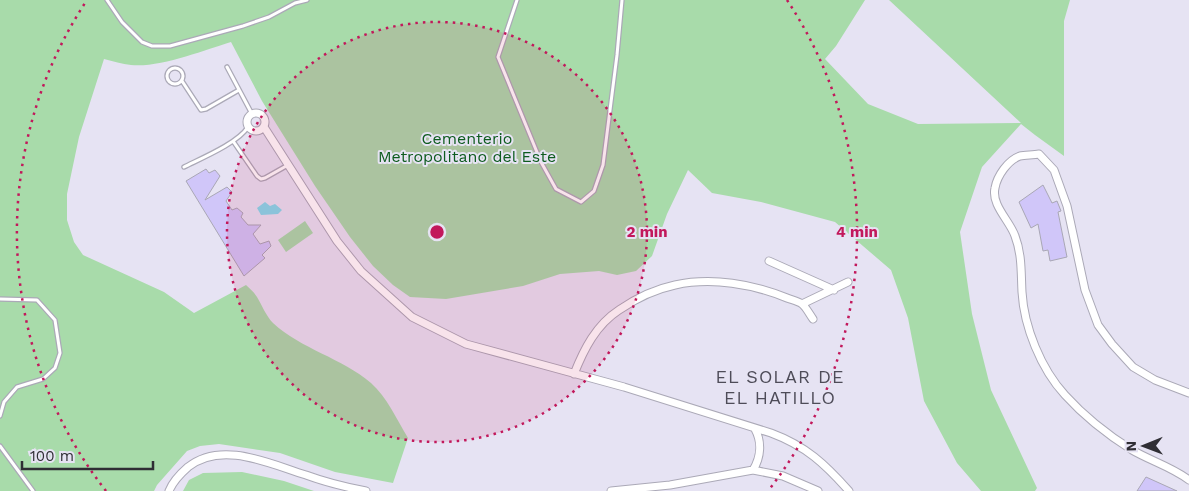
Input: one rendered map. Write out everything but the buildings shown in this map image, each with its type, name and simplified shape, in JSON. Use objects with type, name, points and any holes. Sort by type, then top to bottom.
[{"type":"street","points":[[264,127],[256,132],[248,127],[247,121],[252,114],[258,113],[263,116],[265,121],[264,127],[337,242],[361,271],[412,317],[466,344],[624,387],[784,438],[805,449],[822,462],[850,491]]},
{"type":"street","points":[[1189,393],[1155,380],[1133,367],[1098,325],[1085,290],[1067,206],[1054,170],[1039,154],[1019,156],[1004,168],[994,189],[998,205],[1015,235],[1022,260],[1022,294],[1031,337],[1044,366],[1064,394],[1088,419],[1133,451],[1177,471],[1189,480]]},
{"type":"street","points":[[769,261],[834,290]]},
{"type":"street","points":[[574,374],[582,352],[598,329],[618,310],[643,296],[675,285],[707,281],[735,284],[772,292],[802,304],[813,319]]},
{"type":"street","points":[[802,304],[848,282]]},
{"type":"street","points":[[753,470],[759,459],[760,445],[756,429]]},
{"type":"street","points":[[169,491],[176,480],[202,458],[225,454],[252,458],[324,481],[366,491]]},
{"type":"street","points":[[611,491],[670,485],[753,470],[783,476],[818,491]]},
{"type":"lane","points":[[107,0],[122,22],[142,42],[152,46],[170,46],[243,26],[269,17],[295,3],[308,0]]},
{"type":"lane","points":[[517,0],[498,57],[540,162],[556,189],[581,202],[594,191],[603,165],[622,0]]},
{"type":"lane","points":[[227,67],[252,114]]},
{"type":"lane","points":[[182,81],[175,85],[170,83],[167,76],[169,71],[174,68],[179,69],[184,76],[182,81],[201,110],[239,90]]},
{"type":"lane","points":[[184,167],[233,141],[244,134],[248,127]]},
{"type":"lane","points":[[233,141],[261,179],[288,165]]},
{"type":"lane","points":[[0,299],[37,300],[55,320],[60,353],[56,368],[43,379],[17,387],[4,402],[0,416]]},
{"type":"lane","points":[[0,446],[33,491]]},
{"type":"green space","name":"Cementerio Metropolitano del Este","points":[[0,0],[865,0],[836,46],[825,59],[868,104],[918,124],[1021,123],[889,0],[1070,0],[1064,21],[1064,156],[1021,124],[982,167],[960,232],[972,314],[991,390],[1037,488],[1035,491],[981,491],[957,463],[924,401],[908,318],[891,270],[835,222],[761,202],[712,193],[688,170],[667,214],[652,256],[636,271],[617,275],[599,271],[560,274],[523,286],[446,299],[410,297],[393,285],[373,266],[350,237],[315,186],[262,101],[231,42],[182,58],[155,64],[131,65],[104,59],[79,137],[67,194],[67,220],[74,242],[83,255],[164,292],[194,313],[246,285],[256,295],[273,323],[284,332],[360,374],[382,395],[408,438],[393,483],[335,472],[280,453],[219,444],[200,446],[187,451],[157,485],[154,491],[0,491]]},
{"type":"green space","points":[[305,221],[313,233],[286,252],[278,240]]},
{"type":"green space","points":[[242,472],[284,481],[314,491],[183,491],[189,480],[203,473]]},
{"type":"water","points":[[265,202],[270,206],[275,204],[282,210],[278,214],[261,215],[257,208]]},
{"type":"district","name":"EL SOLAR DE EL HATILLO","points":[[780,386]]}]
